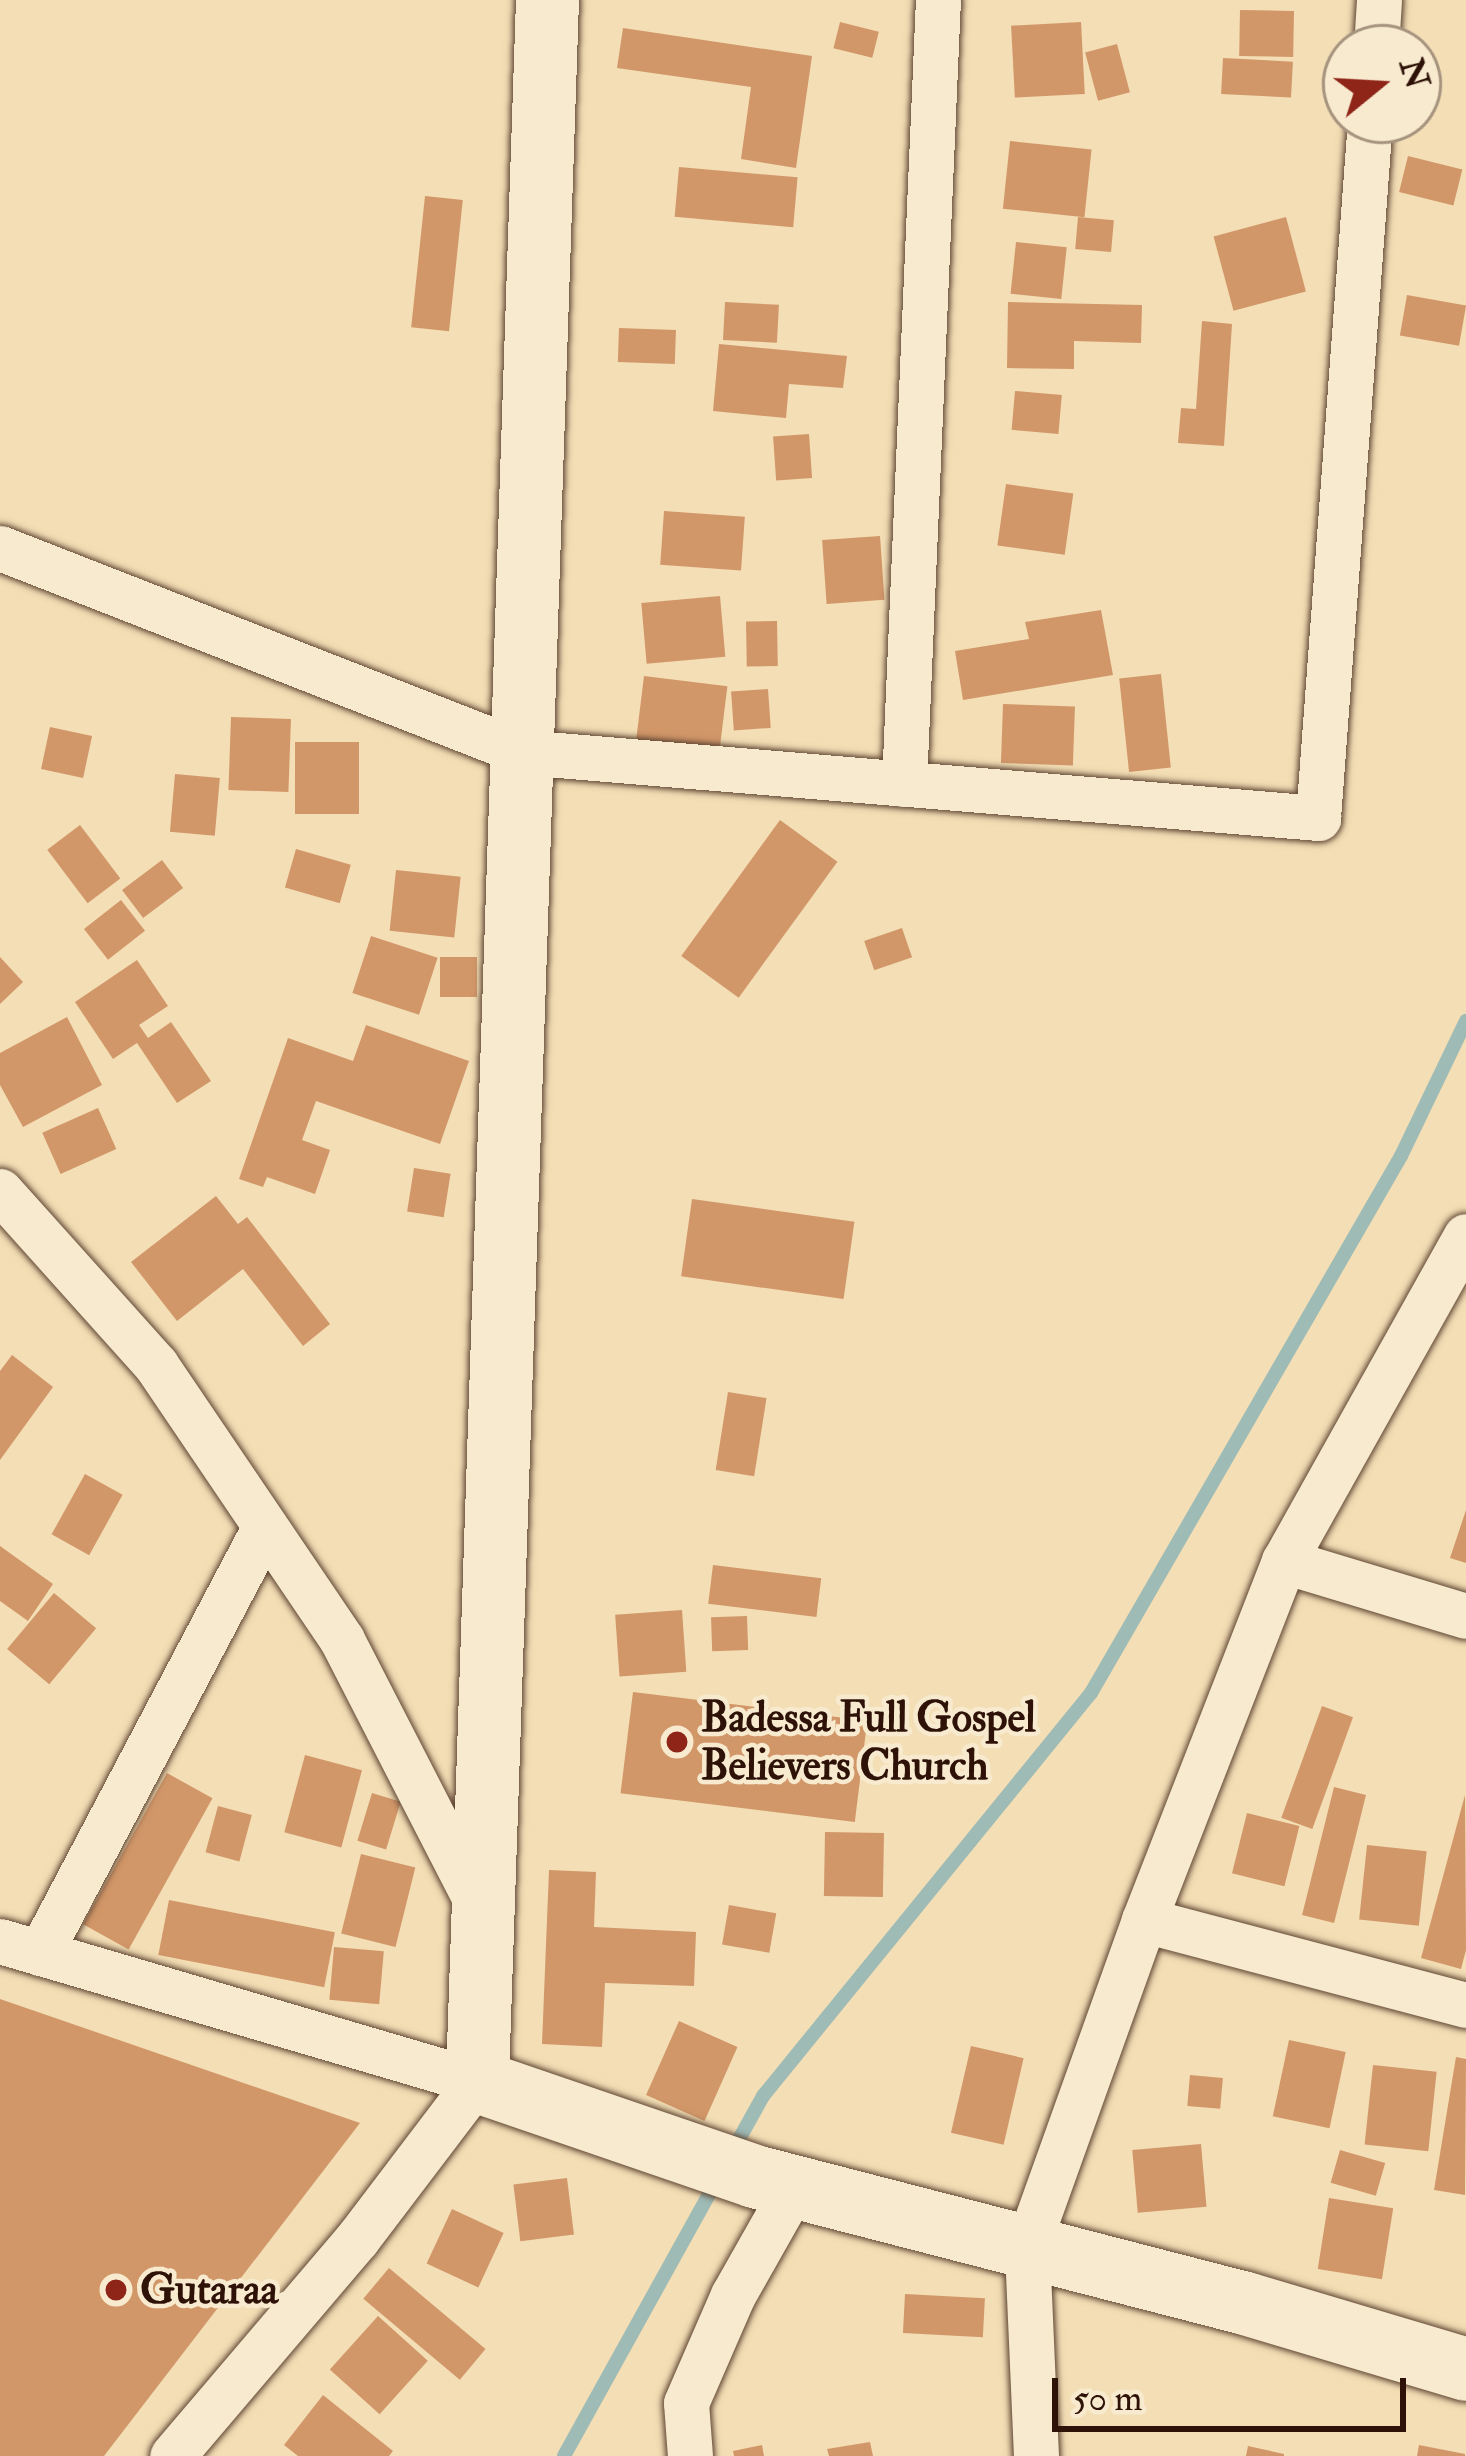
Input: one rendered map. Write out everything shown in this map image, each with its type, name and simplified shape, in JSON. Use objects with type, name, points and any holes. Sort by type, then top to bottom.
[{"type":"street","points":[[172,2456],[357,2239],[476,2081],[547,0]]},
{"type":"street","points":[[904,784],[938,0]]},
{"type":"street","points":[[0,548],[522,752],[1318,818],[1368,144]]},
{"type":"street","points":[[0,1191],[156,1364],[342,1640],[484,1916]]},
{"type":"street","points":[[1036,2456],[1028,2247],[1144,1920],[1284,1562],[1459,1262]]},
{"type":"street","points":[[265,1527],[20,1947],[476,2081],[774,2181],[1245,2303],[1466,2369]]},
{"type":"street","points":[[1284,1562],[1466,1616]]},
{"type":"street","points":[[1144,1920],[1466,2005]]},
{"type":"street","points":[[690,2456],[686,2403],[733,2295],[774,2181]]},
{"type":"building","points":[[1240,10],[1294,11],[1293,57],[1239,56]]},
{"type":"building","points":[[840,22],[879,32],[872,58],[833,48]]},
{"type":"building","points":[[1081,22],[1085,94],[1015,98],[1011,26]]},
{"type":"building","points":[[623,28],[812,56],[796,168],[741,159],[751,87],[617,68]]},
{"type":"building","points":[[1117,44],[1130,92],[1098,101],[1085,53]]},
{"type":"building","points":[[1223,58],[1293,62],[1291,98],[1221,94]]},
{"type":"building","points":[[1010,141],[1092,150],[1084,217],[1003,209]]},
{"type":"building","points":[[1408,156],[1462,170],[1453,205],[1399,192]]},
{"type":"building","points":[[679,167],[798,177],[793,227],[675,217]]},
{"type":"building","points":[[425,196],[463,200],[449,331],[411,327]]},
{"type":"building","points":[[1078,217],[1114,220],[1111,252],[1075,249]]},
{"type":"building","points":[[1286,217],[1306,291],[1233,311],[1214,236]]},
{"type":"building","points":[[1016,242],[1067,247],[1061,299],[1011,294]]},
{"type":"building","points":[[1407,295],[1466,305],[1459,346],[1400,335]]},
{"type":"building","points":[[725,302],[779,305],[777,343],[723,340]]},
{"type":"building","points":[[1008,302],[1142,305],[1141,343],[1074,341],[1074,369],[1007,368]]},
{"type":"building","points":[[1202,321],[1232,324],[1224,446],[1178,443],[1181,408],[1196,409]]},
{"type":"building","points":[[619,328],[676,330],[675,364],[618,362]]},
{"type":"building","points":[[719,344],[847,356],[843,388],[789,384],[786,418],[713,411]]},
{"type":"building","points":[[1015,391],[1062,395],[1058,434],[1012,430]]},
{"type":"building","points":[[809,434],[812,478],[776,480],[773,437]]},
{"type":"building","points":[[1006,484],[1073,493],[1065,555],[997,545]]},
{"type":"building","points":[[664,511],[745,517],[741,571],[660,565]]},
{"type":"building","points":[[880,536],[884,600],[827,604],[822,540]]},
{"type":"building","points":[[720,596],[725,657],[647,664],[641,603]]},
{"type":"building","points":[[1101,610],[1113,675],[963,700],[955,651],[1029,639],[1025,622]]},
{"type":"building","points":[[777,621],[778,666],[747,667],[746,622]]},
{"type":"building","points":[[1161,674],[1171,767],[1129,772],[1119,678]]},
{"type":"building","points":[[644,676],[727,686],[718,760],[635,749]]},
{"type":"building","points":[[768,689],[771,728],[734,730],[731,692]]},
{"type":"building","points":[[1003,704],[1075,707],[1073,765],[1001,763]]},
{"type":"building","points":[[231,717],[291,719],[288,792],[228,790]]},
{"type":"building","points":[[50,727],[92,736],[83,778],[41,769]]},
{"type":"building","points":[[295,742],[359,742],[359,814],[295,814]]},
{"type":"building","points":[[175,774],[220,778],[215,836],[170,832]]},
{"type":"building","points":[[780,820],[837,862],[739,998],[681,956]]},
{"type":"building","points":[[80,825],[120,879],[88,903],[47,850]]},
{"type":"building","points":[[296,849],[351,865],[340,903],[285,887]]},
{"type":"building","points":[[162,860],[183,888],[143,918],[122,890]]},
{"type":"building","points":[[396,870],[461,877],[454,937],[390,931]]},
{"type":"building","points":[[121,900],[145,931],[108,960],[84,929]]},
{"type":"building","points":[[902,928],[912,957],[874,970],[864,941]]},
{"type":"building","points":[[371,936],[438,958],[419,1015],[352,993]]},
{"type":"building","points":[[0,957],[23,982],[0,1004]]},
{"type":"building","points":[[440,957],[477,957],[477,997],[440,997]]},
{"type":"building","points":[[137,960],[168,1006],[139,1025],[148,1038],[171,1022],[211,1081],[177,1103],[137,1043],[113,1059],[75,1002]]},
{"type":"building","points":[[67,1017],[102,1085],[23,1127],[0,1085],[0,1053]]},
{"type":"building","points":[[366,1025],[469,1061],[440,1144],[316,1101],[302,1140],[330,1150],[315,1194],[267,1177],[263,1187],[239,1179],[288,1038],[353,1061]]},
{"type":"building","points":[[98,1108],[116,1149],[61,1174],[42,1133]]},
{"type":"building","points":[[414,1168],[451,1174],[444,1217],[407,1211]]},
{"type":"building","points":[[216,1196],[238,1224],[247,1217],[330,1324],[303,1346],[243,1269],[177,1321],[131,1262]]},
{"type":"building","points":[[692,1199],[854,1222],[844,1299],[681,1276]]},
{"type":"building","points":[[12,1355],[53,1387],[0,1460],[0,1371]]},
{"type":"building","points":[[728,1392],[767,1398],[754,1476],[716,1470]]},
{"type":"building","points":[[85,1474],[123,1495],[89,1555],[52,1534]]},
{"type":"building","points":[[1466,1510],[1466,1563],[1450,1558]]},
{"type":"building","points":[[0,1546],[53,1584],[28,1621],[0,1601]]},
{"type":"building","points":[[713,1565],[821,1578],[816,1617],[708,1604]]},
{"type":"building","points":[[54,1593],[96,1628],[49,1684],[7,1649]]},
{"type":"building","points":[[682,1610],[686,1672],[619,1677],[615,1615]]},
{"type":"building","points":[[747,1616],[748,1650],[712,1651],[711,1617]]},
{"type":"building","points":[[633,1692],[867,1721],[855,1822],[621,1793]]},
{"type":"building","points":[[1322,1706],[1353,1717],[1312,1829],[1281,1818]]},
{"type":"building","points":[[305,1755],[362,1770],[341,1848],[284,1832]]},
{"type":"building","points":[[167,1773],[212,1798],[129,1950],[83,1924]]},
{"type":"building","points":[[1334,1787],[1366,1795],[1334,1923],[1302,1915]]},
{"type":"building","points":[[372,1793],[401,1802],[386,1850],[357,1841]]},
{"type":"building","points":[[1465,1795],[1466,1950],[1461,1969],[1421,1958]]},
{"type":"building","points":[[218,1806],[252,1815],[239,1861],[206,1852]]},
{"type":"building","points":[[1247,1813],[1299,1826],[1284,1886],[1232,1873]]},
{"type":"building","points":[[825,1832],[884,1833],[883,1897],[824,1896]]},
{"type":"building","points":[[1367,1845],[1427,1851],[1419,1926],[1359,1920]]},
{"type":"building","points":[[361,1854],[415,1868],[395,1947],[341,1934]]},
{"type":"building","points":[[549,1870],[596,1872],[594,1927],[696,1932],[694,1986],[605,1983],[602,2047],[542,2044]]},
{"type":"building","points":[[169,1900],[335,1932],[324,1987],[158,1955]]},
{"type":"building","points":[[729,1905],[776,1913],[769,1953],[722,1944]]},
{"type":"building","points":[[334,1947],[384,1951],[379,2004],[329,2000]]},
{"type":"building","name":"Gutaraa","points":[[0,1999],[360,2123],[104,2456],[0,2456]]},
{"type":"building","points":[[679,2021],[737,2047],[705,2121],[646,2095]]},
{"type":"building","points":[[1289,2040],[1346,2052],[1330,2128],[1273,2116]]},
{"type":"building","points":[[971,2046],[1024,2058],[1004,2145],[951,2133]]},
{"type":"building","points":[[1456,2057],[1466,2059],[1465,2195],[1434,2190]]},
{"type":"building","points":[[1373,2065],[1437,2072],[1428,2151],[1365,2145]]},
{"type":"building","points":[[1190,2075],[1223,2078],[1220,2109],[1187,2106]]},
{"type":"building","points":[[1201,2144],[1206,2207],[1138,2213],[1132,2150]]},
{"type":"building","points":[[1340,2150],[1385,2163],[1376,2196],[1331,2183]]},
{"type":"building","points":[[567,2178],[574,2235],[520,2241],[513,2185]]},
{"type":"building","points":[[1329,2198],[1393,2208],[1382,2279],[1318,2269]]},
{"type":"building","points":[[452,2209],[504,2233],[478,2287],[427,2263]]},
{"type":"building","points":[[389,2268],[486,2349],[460,2380],[363,2299]]},
{"type":"building","points":[[905,2294],[985,2298],[983,2337],[903,2333]]},
{"type":"building","points":[[378,2316],[428,2361],[380,2414],[330,2370]]},
{"type":"building","points":[[323,2395],[393,2451],[389,2456],[298,2456],[284,2445]]},
{"type":"building","points":[[870,2442],[873,2456],[829,2456],[827,2449]]},
{"type":"building","points":[[762,2445],[764,2456],[734,2456],[733,2451]]},
{"type":"building","points":[[1419,2445],[1465,2454],[1465,2456],[1417,2456]]},
{"type":"building","points":[[1248,2446],[1284,2454],[1284,2456],[1246,2456]]},
{"type":"waterway","points":[[733,2150],[763,2096],[1091,1693],[1401,1156],[1466,1021]]},
{"type":"waterway","points":[[564,2456],[717,2180]]},
{"type":"place","name":"Badessa Full Gospel Believers Church","points":[[677,1742]]},
{"type":"place","name":"Gutaraa","points":[[116,2290]]}]
